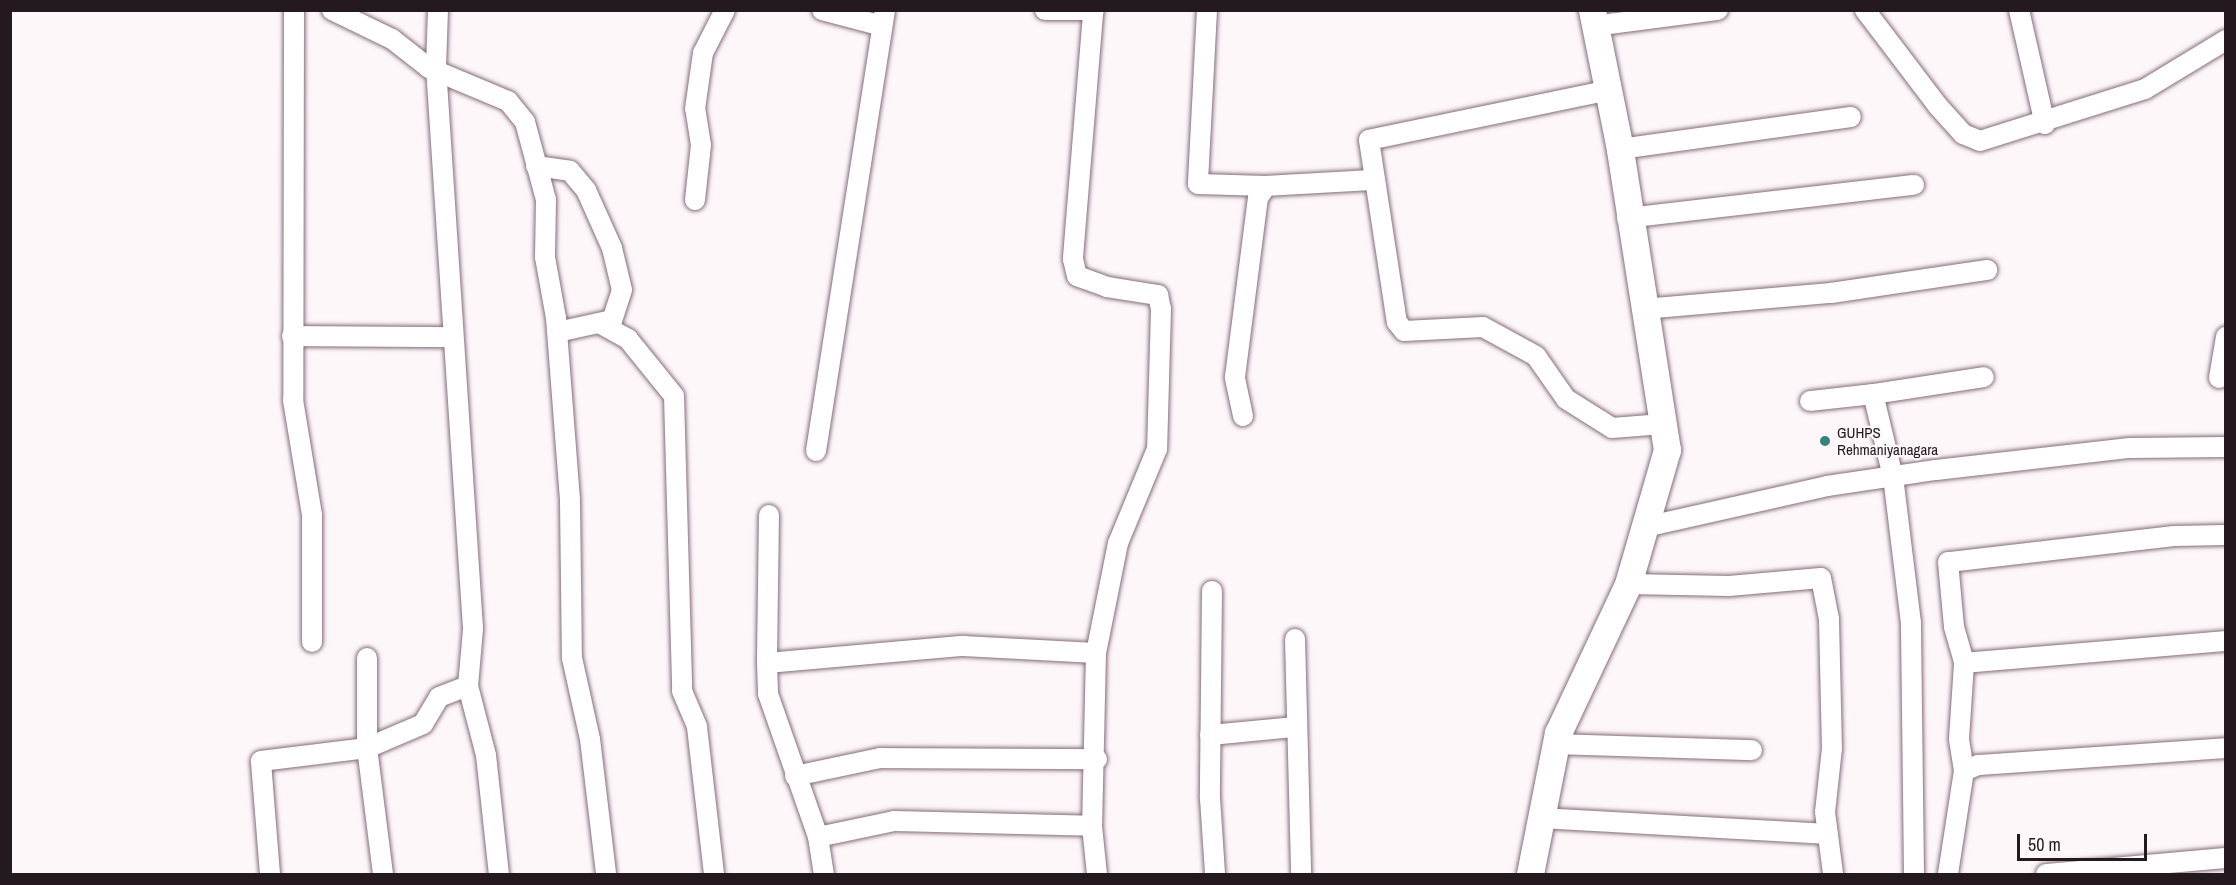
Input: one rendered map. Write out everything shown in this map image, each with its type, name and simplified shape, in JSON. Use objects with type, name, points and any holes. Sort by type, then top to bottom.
[{"type":"street","points":[[294,10],[297,143],[292,336],[293,400],[312,515],[312,642]]},
{"type":"street","points":[[333,10],[360,20],[436,67],[518,109],[537,166],[546,200],[545,257],[557,332],[570,501],[572,658],[590,739],[606,874]]},
{"type":"street","points":[[438,10],[436,67],[473,629],[468,686],[486,755],[499,874]]},
{"type":"street","points":[[695,200],[701,146],[695,109],[703,53],[725,10]]},
{"type":"street","points":[[816,451],[883,18],[822,10]]},
{"type":"street","points":[[1046,10],[1093,12],[1073,259],[1077,276],[1107,287],[1158,296],[1161,309],[1157,449],[1118,543],[1096,653],[1097,759],[1092,826],[1097,874]]},
{"type":"street","points":[[1208,10],[1198,184],[1266,186],[1375,180]]},
{"type":"street","points":[[1530,874],[1556,744],[1628,584],[1667,450],[1627,218],[1620,149],[1605,91],[1593,18],[1718,10]]},
{"type":"street","points":[[1865,10],[1963,134],[1980,141],[2045,124],[2145,89],[2226,40]]},
{"type":"street","points":[[2019,10],[2045,124]]},
{"type":"street","points":[[1605,91],[1369,140],[1397,322],[1404,331],[1484,327],[1536,356],[1566,399],[1612,428],[1663,424]]},
{"type":"street","points":[[1620,149],[1851,117]]},
{"type":"street","points":[[537,166],[570,171],[600,214],[622,290],[612,320],[557,332]]},
{"type":"street","points":[[1627,218],[1914,185]]},
{"type":"street","points":[[1243,416],[1235,377],[1250,244],[1258,198],[1266,186]]},
{"type":"street","points":[[1643,309],[1831,293],[1987,270]]},
{"type":"street","points":[[601,324],[628,339],[674,396],[682,691],[697,727],[714,874]]},
{"type":"street","points":[[292,336],[453,337]]},
{"type":"street","points":[[2219,378],[2226,337]]},
{"type":"street","points":[[1810,401],[1984,377]]},
{"type":"street","points":[[1873,394],[1893,477],[1911,623],[1914,874]]},
{"type":"street","points":[[1645,526],[1893,477],[2130,448],[2226,447]]},
{"type":"street","points":[[769,515],[768,694],[818,837],[824,874]]},
{"type":"street","points":[[1948,874],[1964,771],[1959,739],[1964,663],[1954,627],[1948,562],[2174,536],[2226,535]]},
{"type":"street","points":[[1628,584],[1729,586],[1821,578],[1829,619],[1828,834],[1833,874]]},
{"type":"street","points":[[1212,591],[1210,735],[1215,874]]},
{"type":"street","points":[[1295,639],[1294,727],[1301,874]]},
{"type":"street","points":[[1964,663],[2226,641]]},
{"type":"street","points":[[767,663],[963,646],[1096,653]]},
{"type":"street","points":[[367,658],[367,748],[383,874]]},
{"type":"street","points":[[270,874],[261,761],[367,748],[423,724],[439,697],[468,686]]},
{"type":"street","points":[[1210,735],[1294,727]]},
{"type":"street","points":[[1556,744],[1752,750]]},
{"type":"street","points":[[1964,771],[1978,765],[2226,747]]},
{"type":"street","points":[[795,776],[880,758],[1097,759]]},
{"type":"street","points":[[1541,818],[1828,834]]},
{"type":"street","points":[[818,837],[894,821],[1092,826]]},
{"type":"street","points":[[2046,874],[2226,858]]},
{"type":"place","name":"GUHPS Rehmaniyanagara","points":[[1825,441]]}]
